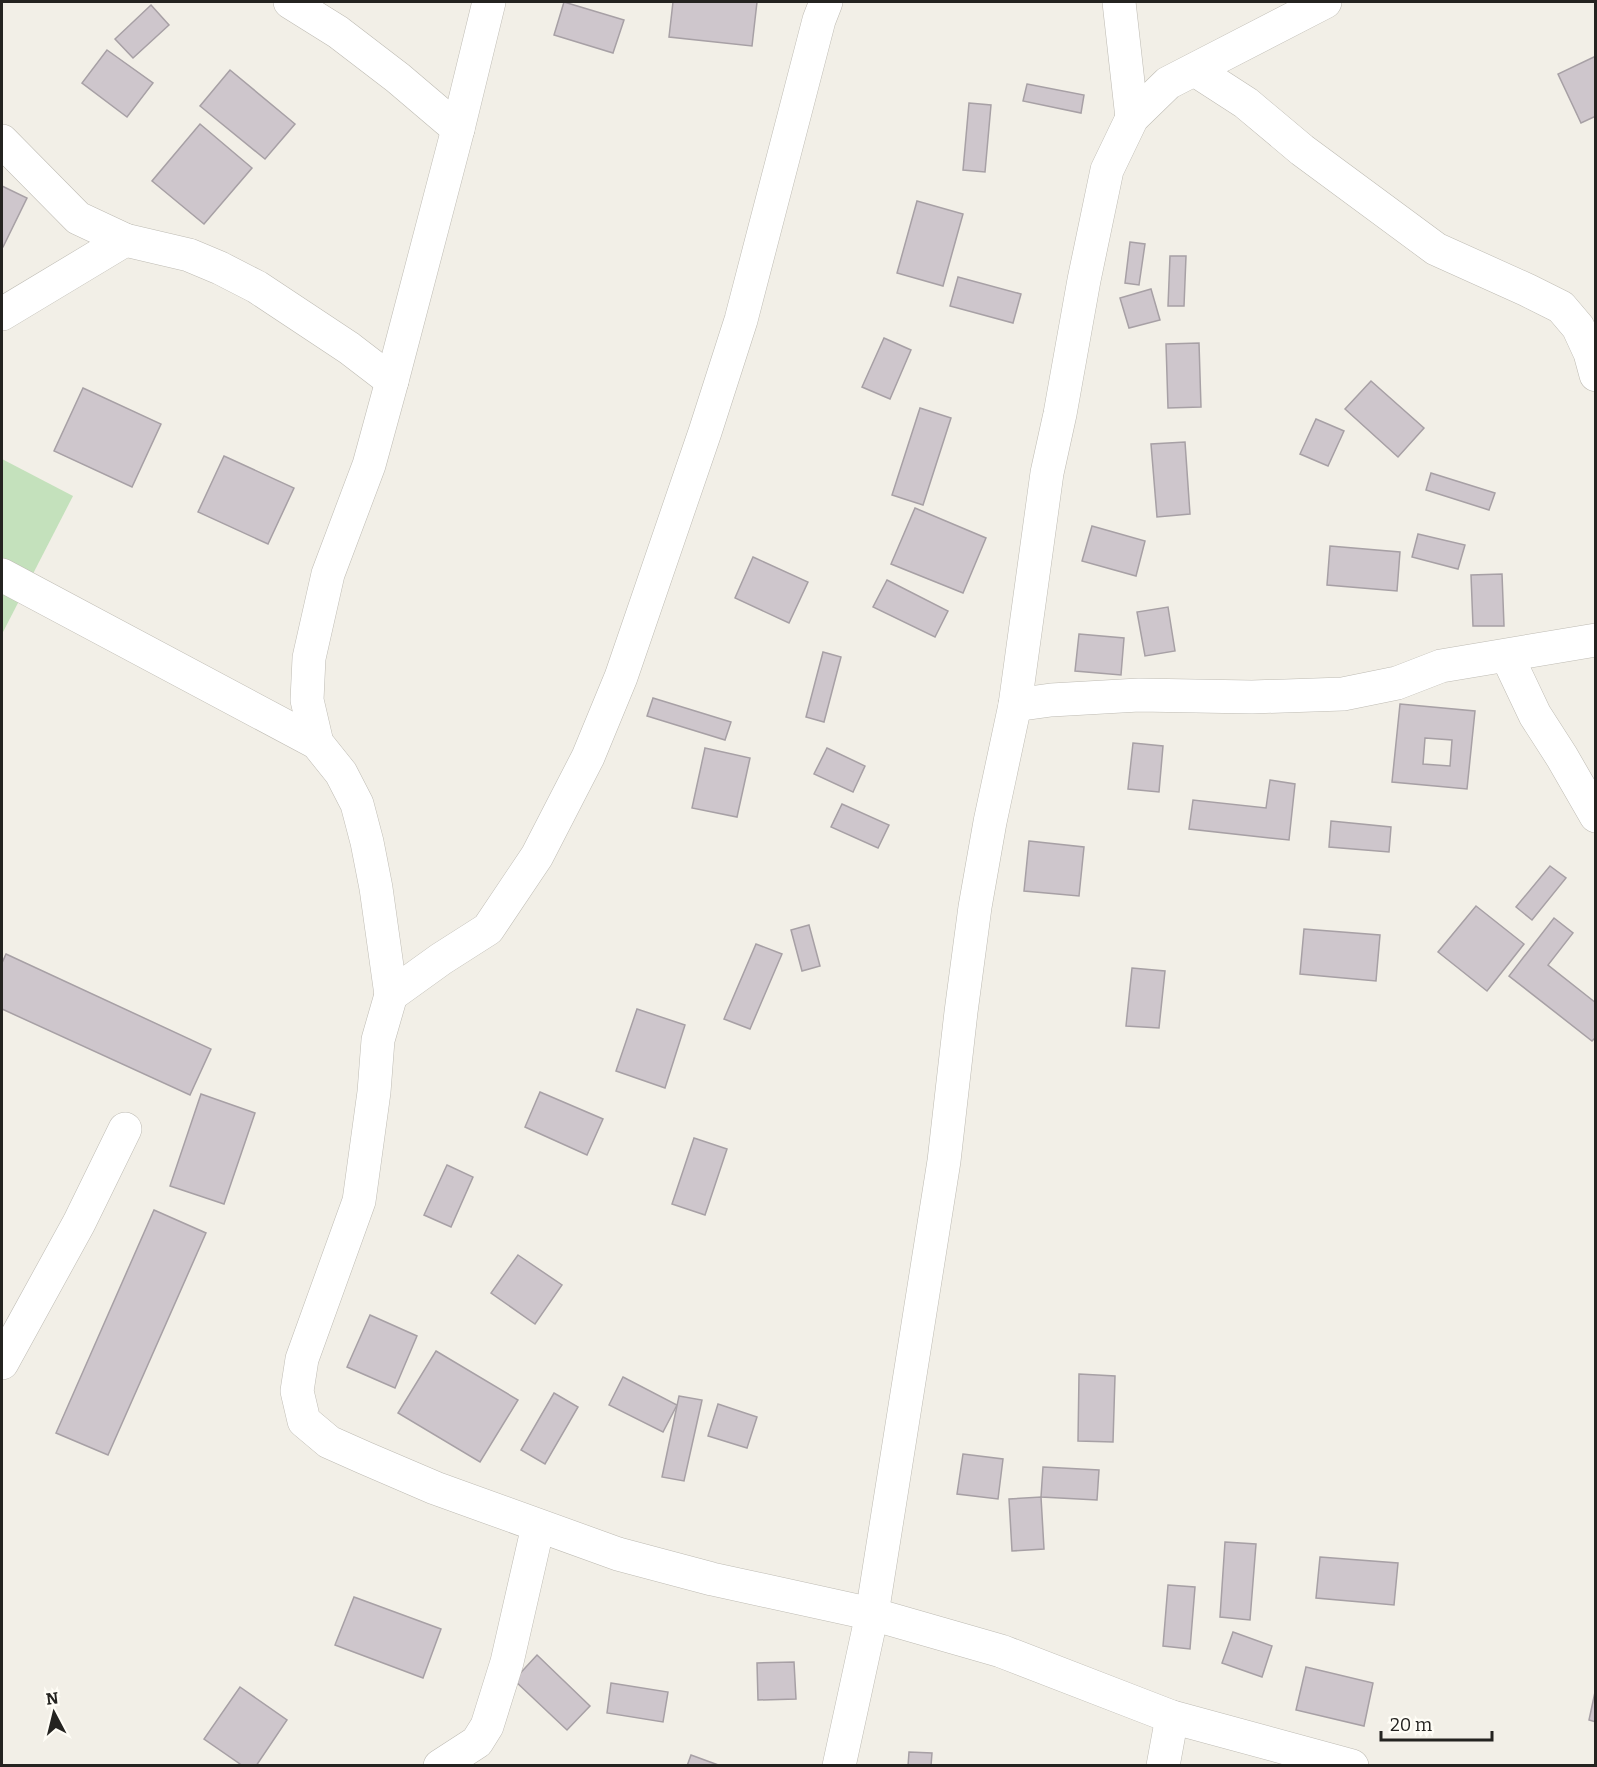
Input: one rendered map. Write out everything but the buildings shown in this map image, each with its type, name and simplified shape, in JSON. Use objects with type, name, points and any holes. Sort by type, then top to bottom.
[{"type":"street","points":[[290,2],[338,32],[398,78],[458,129]]},
{"type":"street","points":[[317,743],[307,700],[309,658],[328,574],[369,465],[458,129],[489,2]]},
{"type":"street","points":[[390,995],[489,929],[537,856],[588,757],[621,677],[741,320],[819,20],[826,2]]},
{"type":"street","points":[[1119,2],[1132,118]]},
{"type":"street","points":[[839,1766],[872,1614],[944,1161],[975,907],[1015,705],[1047,473],[1107,170],[1132,118],[1168,83],[1325,2]]},
{"type":"street","points":[[1195,70],[1246,103],[1302,150],[1436,249],[1561,307],[1578,327],[1590,353],[1596,375]]},
{"type":"street","points":[[2,141],[78,218],[125,240],[189,255],[257,287],[349,348],[392,381]]},
{"type":"street","points":[[2,314],[125,240]]},
{"type":"street","points":[[2,575],[317,743],[341,773],[357,804],[376,888],[390,995],[378,1040],[374,1092],[359,1201],[302,1359],[297,1391],[304,1421],[330,1442],[435,1488],[618,1554],[712,1579],[872,1614],[1001,1651],[1172,1717],[1352,1766]]},
{"type":"street","points":[[1015,705],[1139,694],[1252,698],[1343,694],[1397,683],[1441,666],[1596,640]]},
{"type":"street","points":[[1507,656],[1535,715],[1596,816]]},
{"type":"street","points":[[2,1363],[79,1222],[125,1129]]},
{"type":"street","points":[[440,1766],[477,1742],[487,1726],[507,1662],[538,1526]]},
{"type":"street","points":[[1163,1766],[1172,1717]]},
{"type":"green space","points":[[2,459],[73,496],[2,634]]}]
